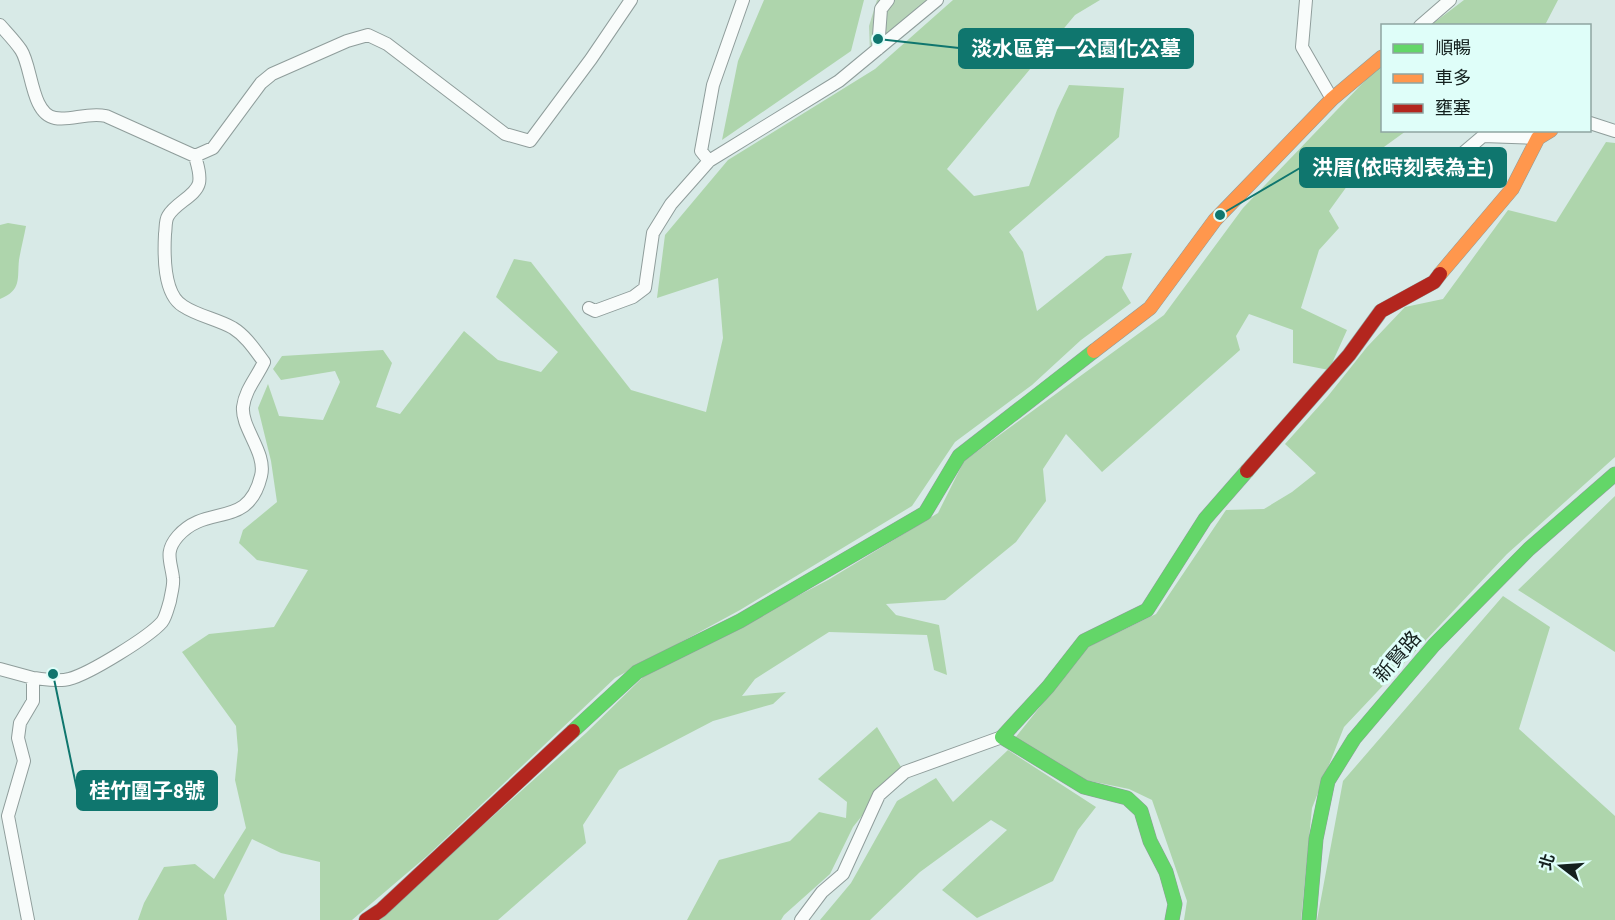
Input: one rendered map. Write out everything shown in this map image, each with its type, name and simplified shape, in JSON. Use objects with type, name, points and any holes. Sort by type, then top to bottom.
[{"type":"street","points":[[0,25],[22,51],[38,102],[47,114],[54,118],[93,114],[106,116],[195,156],[213,148],[261,83],[272,74],[347,41],[368,35],[387,44],[505,134],[530,141],[631,0]]},
{"type":"street","points":[[709,161],[700,151],[712,85],[743,0]]},
{"type":"street","points":[[878,49],[881,9],[888,0]]},
{"type":"street","points":[[589,308],[595,311],[633,297],[645,288],[653,233],[671,204],[709,161],[839,81],[937,0]]},
{"type":"street","points":[[1306,0],[1302,47],[1332,99]]},
{"type":"street","points":[[1422,24],[1450,0]]},
{"type":"street","points":[[366,920],[381,910],[637,672],[740,621],[926,513],[959,456],[1150,308],[1215,220],[1332,99],[1381,59]]},
{"type":"street","points":[[1591,123],[1615,130]]},
{"type":"street","points":[[801,920],[822,892],[843,874],[879,795],[905,772],[1002,737],[1048,687],[1084,641],[1147,610],[1205,519],[1349,356],[1381,311],[1434,282],[1512,189],[1538,138],[1548,132]]},
{"type":"street","points":[[1420,177],[1443,170],[1483,136],[1538,138]]},
{"type":"street","points":[[0,669],[33,678],[69,680],[115,656],[147,634],[163,620],[170,600],[173,579],[169,563],[170,550],[176,539],[188,526],[201,520],[228,514],[244,506],[253,498],[262,475],[262,464],[243,410],[245,394],[264,362],[250,343],[234,329],[181,306],[167,281],[164,249],[166,221],[183,200],[194,193],[199,184],[199,170],[195,156]]},
{"type":"street","name":"新賢路","points":[[1309,920],[1316,839],[1328,781],[1354,739],[1434,645],[1529,549],[1615,474]]},
{"type":"street","points":[[28,920],[8,816],[24,761],[18,738],[20,723],[33,701],[33,678]]},
{"type":"street","points":[[1002,737],[1084,787],[1127,798],[1141,811],[1150,841],[1166,872],[1175,904],[1172,920]]},
{"type":"green space","points":[[764,0],[864,0],[851,51],[722,140],[738,61]]},
{"type":"green space","points":[[877,0],[931,0],[870,53],[869,26]]},
{"type":"green space","points":[[953,0],[1100,0],[1075,15],[947,169],[974,196],[1029,186],[1057,110],[1069,85],[1124,88],[1119,137],[1009,232],[1023,252],[1037,311],[1106,256],[1132,253],[1122,288],[1131,303],[1081,340],[1032,385],[955,442],[912,506],[740,610],[615,678],[427,856],[352,920],[320,920],[320,862],[281,853],[252,839],[224,895],[227,920],[138,920],[144,903],[164,867],[195,864],[214,879],[246,828],[235,780],[238,750],[236,726],[182,652],[209,634],[274,627],[308,570],[257,560],[239,543],[243,530],[277,502],[271,461],[258,408],[268,384],[279,416],[323,420],[340,382],[335,371],[281,380],[273,369],[282,356],[383,350],[392,363],[376,407],[400,414],[464,331],[498,360],[541,372],[558,352],[496,297],[514,259],[531,262],[631,390],[706,412],[723,338],[718,278],[657,298],[665,235],[728,160],[875,69]]},
{"type":"green space","points":[[1464,0],[1558,0],[1546,24],[1432,24]]},
{"type":"green space","points":[[1381,64],[1381,132],[1405,132],[1366,160],[1329,211],[1339,228],[1319,250],[1301,308],[1347,330],[1329,370],[1293,363],[1293,330],[1249,314],[1236,336],[1240,350],[1102,472],[1066,434],[1043,469],[1046,501],[1016,542],[945,600],[886,604],[896,615],[939,625],[947,675],[934,670],[927,635],[829,632],[755,679],[742,696],[786,692],[773,704],[713,721],[619,770],[583,825],[586,843],[498,920],[377,920],[586,733],[643,677],[828,580],[938,513],[964,461],[1164,315],[1243,208]]},
{"type":"green space","points":[[1606,142],[1615,143],[1615,457],[1507,554],[1344,727],[1312,808],[1301,920],[1184,920],[1187,901],[1152,800],[1129,789],[1085,780],[1015,738],[1088,647],[1156,614],[1226,510],[1264,509],[1292,492],[1316,473],[1285,444],[1328,396],[1367,347],[1405,307],[1443,299],[1508,210],[1556,222]]},
{"type":"green space","points":[[8,223],[26,226],[17,283],[12,292],[0,299],[0,225]]},
{"type":"green space","points":[[1615,496],[1615,652],[1518,590]]},
{"type":"green space","points":[[1503,596],[1550,627],[1519,729],[1615,816],[1615,920],[1317,920],[1343,781]]},
{"type":"green space","points":[[877,727],[901,767],[853,827],[830,874],[781,920],[687,920],[719,860],[790,841],[819,812],[846,818],[847,802],[818,779]]},
{"type":"green space","points":[[1008,750],[1096,807],[1078,830],[1053,881],[977,918],[942,890],[1007,830],[991,820],[920,872],[870,920],[820,920],[851,883],[897,801],[936,778],[953,802]]},
{"type":"traffic: fast","points":[[573,731],[637,672],[740,621],[925,513],[959,456],[1094,351]]},
{"type":"traffic: fast","points":[[1172,920],[1175,904],[1166,872],[1150,841],[1141,811],[1127,798],[1084,787],[1002,737],[1048,687],[1084,641],[1147,610],[1205,519],[1247,471]]},
{"type":"traffic: fast","points":[[1309,920],[1316,839],[1328,781],[1354,739],[1434,645],[1529,549],[1615,474]]},
{"type":"traffic: slow","points":[[1094,351],[1150,308],[1215,220],[1332,99],[1381,58]]},
{"type":"traffic: slow","points":[[1440,274],[1512,189],[1538,138],[1548,132]]},
{"type":"traffic: jam","points":[[1247,471],[1349,355],[1381,311],[1434,282],[1440,274]]},
{"type":"traffic: jam","points":[[366,920],[381,910],[573,731]]},
{"type":"place","name":"淡水區第一公園化公墓","points":[[878,39]]},
{"type":"place","name":"洪厝(依時刻表為主)","points":[[1220,215]]},
{"type":"place","name":"桂竹圍子8號","points":[[53,674]]}]
